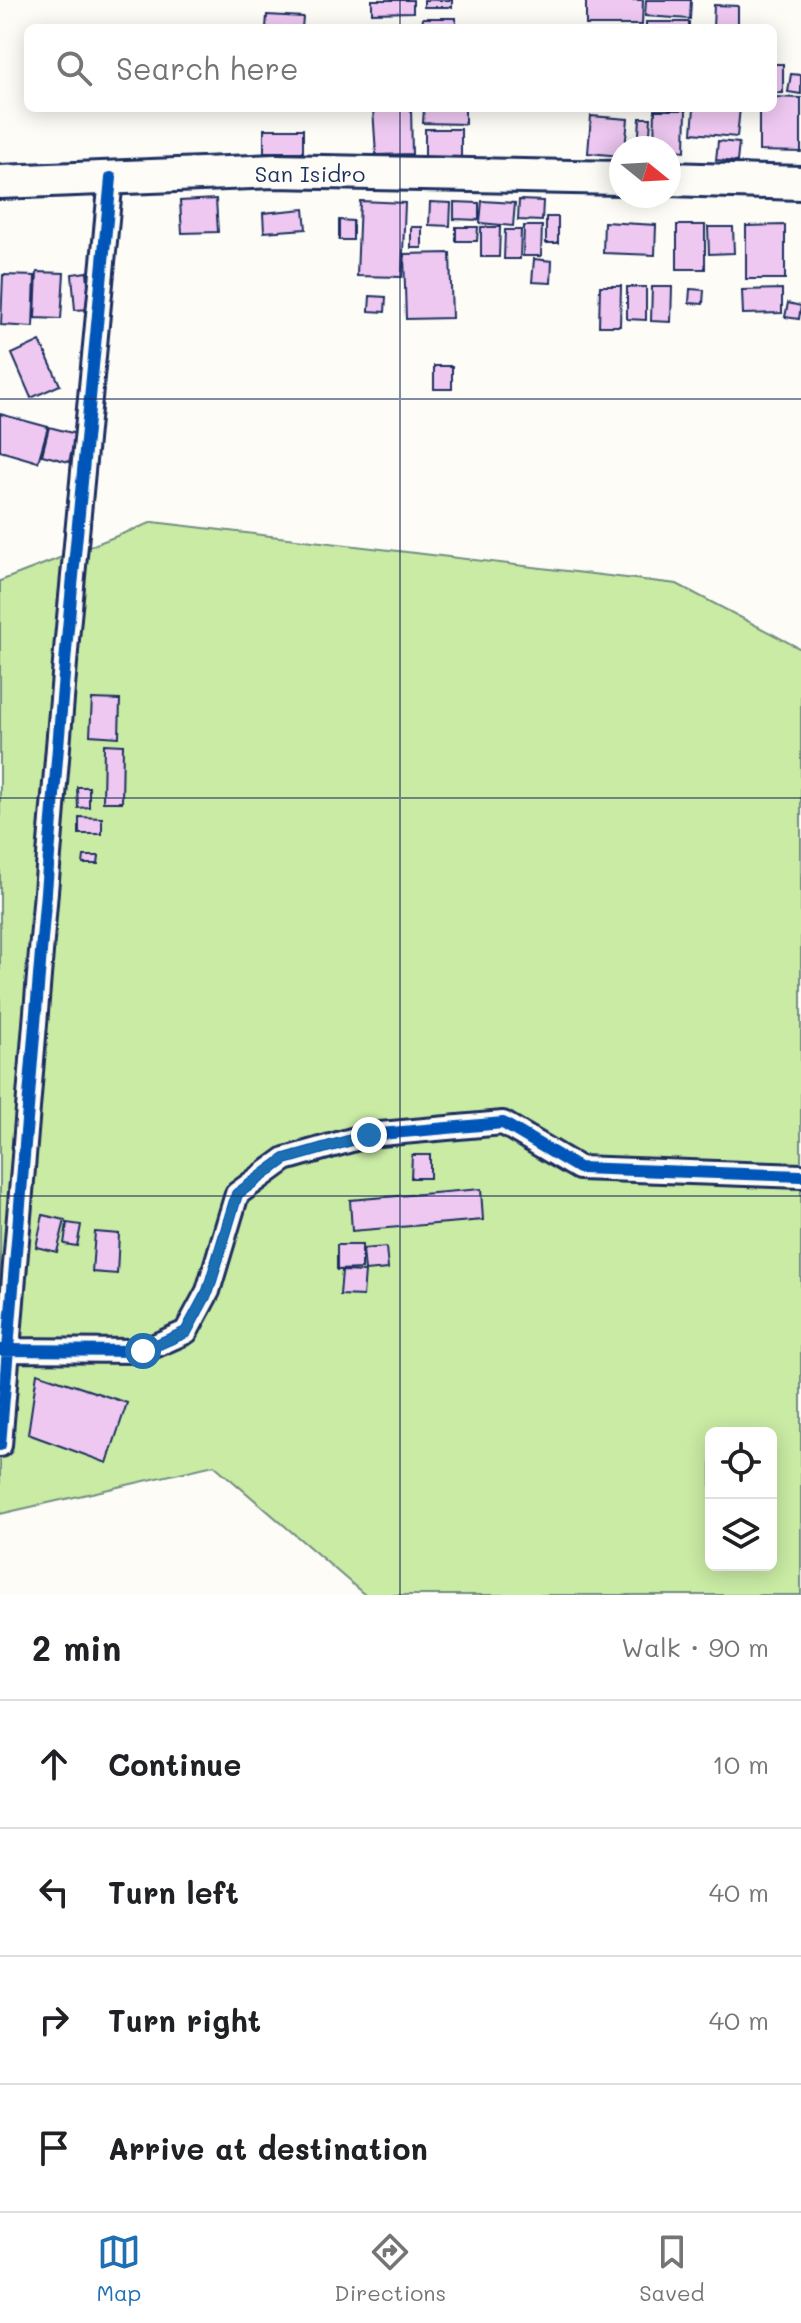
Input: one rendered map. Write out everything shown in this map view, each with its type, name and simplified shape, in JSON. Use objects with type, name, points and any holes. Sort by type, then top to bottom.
[{"type":"street","name":"San Isidro","points":[[0,182],[275,171],[609,178]]},
{"type":"street","points":[[0,1445],[4,1350],[111,178]]},
{"type":"street","points":[[681,179],[801,183]]},
{"type":"street","points":[[4,1350],[143,1351],[186,1332],[208,1291],[237,1194],[285,1159],[369,1135],[503,1123],[579,1168],[801,1176]]},
{"type":"green space","points":[[153,522],[677,584],[801,649],[801,1595],[365,1595],[214,1465],[0,1514],[0,581]]},
{"type":"building","points":[[372,0],[413,0],[413,12],[372,13]]},
{"type":"building","points":[[424,0],[452,0],[452,7],[424,7]]},
{"type":"building","points":[[586,0],[643,0],[642,24],[586,24]]},
{"type":"building","points":[[646,0],[691,0],[690,19],[645,16]]},
{"type":"building","points":[[714,5],[738,6],[738,24],[713,24]]},
{"type":"building","points":[[267,15],[303,17],[302,24],[266,24]]},
{"type":"building","points":[[423,18],[456,18],[456,24],[422,24]]},
{"type":"building","points":[[389,22],[415,22],[415,24]]},
{"type":"building","points":[[646,22],[689,22],[689,24]]},
{"type":"building","points":[[777,64],[783,64],[783,93],[777,93]]},
{"type":"building","points":[[791,74],[801,75],[801,94],[788,92]]},
{"type":"building","points":[[777,97],[801,98],[801,152],[759,151],[759,112],[777,112]]},
{"type":"building","points":[[373,112],[411,112],[412,154],[376,155]]},
{"type":"building","points":[[424,112],[465,112],[465,124],[423,123]]},
{"type":"building","points":[[655,112],[686,112],[685,151],[681,151],[681,136],[654,136]]},
{"type":"building","points":[[694,112],[740,112],[737,137],[692,133]]},
{"type":"building","points":[[591,116],[628,119],[626,136],[609,136],[609,155],[588,153]]},
{"type":"building","points":[[640,118],[651,118],[650,136],[639,136]]},
{"type":"building","points":[[264,129],[303,129],[303,152],[264,152]]},
{"type":"building","points":[[425,129],[461,129],[461,157],[425,157]]},
{"type":"building","points":[[718,141],[739,143],[737,162],[716,160]]},
{"type":"building","points":[[216,199],[218,232],[182,233],[180,201]]},
{"type":"building","points":[[519,200],[543,201],[542,221],[518,220]]},
{"type":"building","points":[[360,201],[405,203],[402,277],[357,276]]},
{"type":"building","points":[[482,201],[515,203],[513,226],[480,223]]},
{"type":"building","points":[[430,202],[451,203],[450,226],[429,225]]},
{"type":"building","points":[[454,202],[479,203],[479,220],[454,219]]},
{"type":"building","points":[[304,209],[306,229],[264,232],[263,213]]},
{"type":"building","points":[[546,217],[558,217],[558,243],[546,243]]},
{"type":"building","points":[[339,220],[353,221],[353,240],[339,240]]},
{"type":"building","points":[[604,222],[656,225],[655,255],[603,253]]},
{"type":"building","points":[[677,225],[705,225],[705,269],[677,269]]},
{"type":"building","points":[[785,225],[785,279],[746,279],[746,226]]},
{"type":"building","points":[[524,226],[542,226],[541,256],[523,256]]},
{"type":"building","points":[[411,227],[422,227],[422,248],[411,248]]},
{"type":"building","points":[[456,227],[478,227],[477,241],[456,241]]},
{"type":"building","points":[[481,227],[500,227],[499,257],[481,257]]},
{"type":"building","points":[[708,227],[733,227],[734,253],[709,254]]},
{"type":"building","points":[[505,230],[521,230],[520,259],[504,259]]},
{"type":"building","points":[[450,253],[452,318],[406,319],[404,254]]},
{"type":"building","points":[[534,259],[552,261],[551,283],[532,282]]},
{"type":"building","points":[[37,272],[64,273],[61,319],[35,318]]},
{"type":"building","points":[[87,272],[90,309],[75,310],[72,274]]},
{"type":"building","points":[[3,275],[35,276],[33,327],[1,325]]},
{"type":"building","points":[[600,286],[621,286],[620,326],[599,326]]},
{"type":"building","points":[[627,287],[646,287],[646,320],[627,319]]},
{"type":"building","points":[[652,287],[672,287],[671,322],[651,321]]},
{"type":"building","points":[[690,289],[704,290],[703,304],[689,303]]},
{"type":"building","points":[[782,289],[782,313],[743,314],[742,290]]},
{"type":"building","points":[[370,296],[386,297],[385,312],[369,311]]},
{"type":"building","points":[[788,303],[801,306],[799,319],[785,317]]},
{"type":"building","points":[[40,341],[60,385],[31,398],[12,354]]},
{"type":"building","points":[[434,366],[452,366],[452,389],[434,389]]},
{"type":"building","points":[[0,414],[48,427],[38,462],[0,451]]},
{"type":"building","points":[[49,427],[76,434],[69,462],[42,455]]},
{"type":"building","points":[[92,699],[120,700],[119,737],[90,735]]},
{"type":"building","points":[[104,744],[123,745],[122,802],[103,802]]},
{"type":"building","points":[[77,787],[89,787],[89,807],[78,808]]},
{"type":"building","points":[[79,817],[102,818],[102,834],[79,834]]},
{"type":"building","points":[[84,856],[99,856],[98,864],[83,864]]},
{"type":"building","points":[[412,1155],[430,1155],[430,1178],[411,1178]]},
{"type":"building","points":[[481,1189],[483,1220],[352,1231],[350,1200]]},
{"type":"building","points":[[43,1215],[65,1220],[57,1252],[36,1247]]},
{"type":"building","points":[[67,1223],[81,1225],[77,1246],[64,1244]]},
{"type":"building","points":[[95,1232],[119,1234],[117,1274],[92,1272]]},
{"type":"building","points":[[337,1245],[362,1245],[362,1269],[337,1270]]},
{"type":"building","points":[[386,1247],[388,1269],[365,1271],[363,1249]]},
{"type":"building","points":[[342,1271],[365,1272],[363,1296],[340,1295]]},
{"type":"building","points":[[37,1373],[127,1403],[107,1463],[28,1434]]},
{"type":"cycle path","points":[[0,1445],[67,639],[111,178]]},
{"type":"cycle path","points":[[0,1350],[143,1351],[186,1332],[208,1291],[237,1194],[285,1159],[369,1135],[503,1123],[579,1168],[801,1176]]},
{"type":"route","points":[[143,1351],[186,1332],[208,1291],[237,1194],[285,1159],[369,1135]]}]
